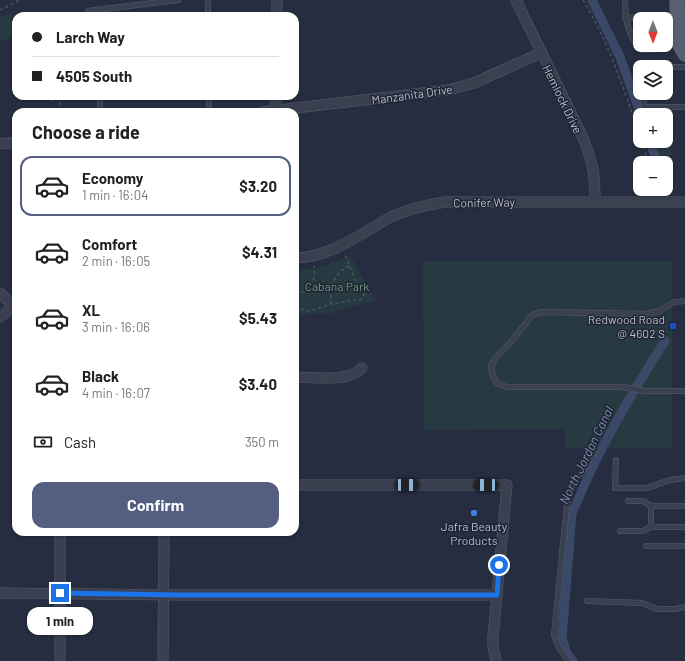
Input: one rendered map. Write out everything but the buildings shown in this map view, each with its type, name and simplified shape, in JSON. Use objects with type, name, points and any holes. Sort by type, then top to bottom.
[{"type":"main road","points":[[676,0],[681,48]]},
{"type":"street","points":[[277,0],[277,12]]},
{"type":"street","name":"Hemlock Drive","points":[[516,0],[583,138],[591,158],[594,174],[595,201]]},
{"type":"street","name":"Manzanita Drive","points":[[299,108],[461,87],[474,83],[541,53]]},
{"type":"street","points":[[0,144],[12,142]]},
{"type":"street","name":"Conifer Way","points":[[299,257],[331,251],[392,217],[427,205],[463,202],[685,202]]},
{"type":"street","points":[[0,293],[12,303]]},
{"type":"street","points":[[0,317],[12,307]]},
{"type":"street","points":[[299,377],[351,376],[362,368]]},
{"type":"street","points":[[299,485],[507,485],[493,637],[493,647],[496,661]]},
{"type":"street","points":[[60,536],[60,661]]},
{"type":"street","points":[[163,661],[164,536]]},
{"type":"street","points":[[0,593],[497,595]]},
{"type":"lane","points":[[88,12],[178,0]]},
{"type":"lane","points":[[208,0],[208,12]]},
{"type":"lane","points":[[625,0],[625,18],[637,46],[642,50],[681,48]]},
{"type":"lane","points":[[625,18],[677,16]]},
{"type":"lane","points":[[673,67],[685,67]]},
{"type":"lane","points":[[644,100],[644,107],[685,107]]},
{"type":"lane","points":[[685,301],[674,302],[659,312],[648,314],[541,312],[532,315],[511,342],[496,357],[492,366],[492,374],[497,383],[506,388],[623,387],[640,390],[685,391]]},
{"type":"lane","points":[[568,661],[558,646],[554,635],[568,494],[597,448]]},
{"type":"lane","points":[[616,460],[615,488],[647,488],[670,480],[685,478]]},
{"type":"lane","points":[[628,501],[643,501],[651,506],[685,506]]},
{"type":"lane","points":[[651,506],[651,527]]},
{"type":"lane","points":[[620,531],[643,532],[651,527],[685,527]]},
{"type":"lane","points":[[646,546],[685,546]]},
{"type":"lane","points":[[587,600],[642,603],[657,609],[675,609],[685,607]]},
{"type":"path","points":[[0,10],[20,0]]},
{"type":"path","points":[[583,0],[602,36],[624,88],[633,115]]},
{"type":"path","points":[[299,309],[310,311],[331,304],[362,299],[364,294],[357,285],[345,255]]},
{"type":"path","points":[[299,293],[307,289],[313,281],[316,272],[314,266]]},
{"type":"path","points":[[331,304],[330,296],[332,284],[338,275],[349,266]]},
{"type":"green space","points":[[11,13],[12,35],[8,40],[0,40],[0,18]]},
{"type":"green space","points":[[656,148],[671,148],[671,156],[659,156]]},
{"type":"green space","name":"Cabana Park","points":[[350,256],[376,300],[332,313],[299,315],[299,270],[317,268]]},
{"type":"green space","points":[[423,261],[672,261],[672,448],[565,448],[565,429],[424,430]]},
{"type":"waterway","name":"North Jordan Canal","points":[[592,0],[620,57],[638,108]]},
{"type":"waterway","name":"North Jordan Canal","points":[[652,148],[655,156]]},
{"type":"waterway","name":"North Jordan Canal","points":[[573,661],[567,654],[562,638],[572,514],[614,425],[665,341]]},
{"type":"place","name":"Redwood Road @ 4602 S","points":[[673,326]]},
{"type":"place","name":"Jafra Beauty Products","points":[[474,513]]},
{"type":"route","points":[[60,593],[180,595],[497,595],[499,565]]}]
